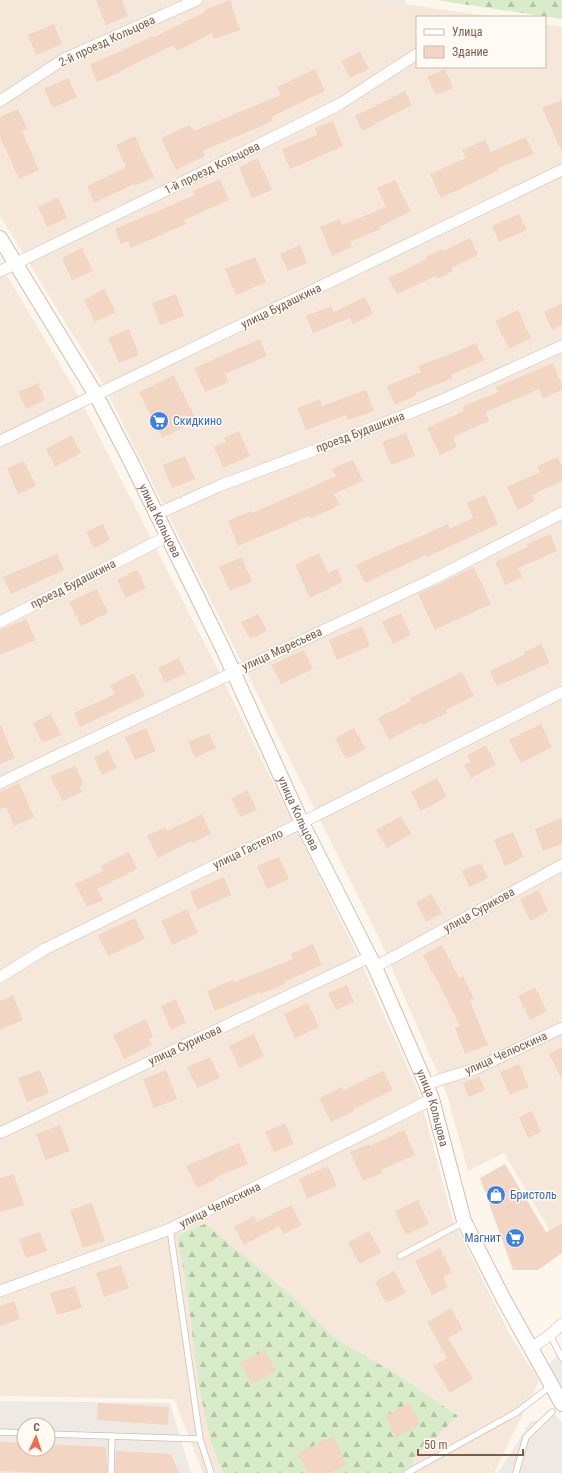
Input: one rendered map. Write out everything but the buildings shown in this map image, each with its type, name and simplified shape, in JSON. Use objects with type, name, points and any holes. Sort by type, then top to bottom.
[{"type":"street","name":"2-й проезд Кольцова","points":[[0,101],[64,59],[197,0]]},
{"type":"street","name":"1-й проезд Кольцова","points":[[0,271],[340,104],[416,55]]},
{"type":"street","name":"улица Будашкина","points":[[0,440],[96,396],[562,170]]},
{"type":"street","name":"улица Кольцова","points":[[0,238],[96,396],[130,460],[233,672],[302,823],[373,962],[432,1099],[464,1221],[502,1298],[552,1385],[557,1408]]},
{"type":"street","name":"проезд Будашкина","points":[[157,514],[219,486],[440,401],[562,346]]},
{"type":"street","name":"улица Маресьева","points":[[0,783],[431,580],[562,513]]},
{"type":"street","name":"проезд Будашкина","points":[[0,622],[168,536]]},
{"type":"street","name":"улица Гастелло","points":[[0,977],[45,949],[302,823],[562,692]]},
{"type":"street","name":"улица Сурикова","points":[[0,1133],[373,962],[562,865]]},
{"type":"street","name":"улица Челюскина","points":[[426,1084],[475,1069],[562,1028]]},
{"type":"street","name":"улица Челюскина","points":[[0,1291],[170,1229],[432,1099]]},
{"type":"street","points":[[530,1349],[550,1335],[562,1324]]},
{"type":"lane","points":[[400,1256],[464,1221]]},
{"type":"lane","points":[[170,1229],[200,1440],[211,1473]]},
{"type":"lane","points":[[550,1335],[562,1358]]},
{"type":"lane","points":[[407,1473],[518,1412],[552,1385]]},
{"type":"lane","points":[[516,1473],[526,1437],[557,1408]]},
{"type":"lane","points":[[0,1432],[16,1433]]},
{"type":"lane","points":[[56,1434],[200,1440]]},
{"type":"lane","points":[[111,1473],[112,1436]]},
{"type":"shaded area","points":[[0,0],[363,0],[405,4],[487,16],[416,16],[416,68],[546,68],[546,24],[562,27],[562,1251],[504,1153],[468,1171],[447,1095],[378,936],[102,382],[0,216]]},
{"type":"shaded area","points":[[363,0],[405,0],[405,4]]},
{"type":"shaded area","points":[[0,264],[78,395],[218,670],[356,952],[419,1093],[452,1218],[509,1333],[539,1381],[494,1473],[203,1473],[174,1399],[0,1396]]},
{"type":"shaded area","points":[[562,1351],[562,1390],[548,1365]]},
{"type":"shaded area","points":[[0,1401],[170,1403],[191,1473],[0,1473]]},
{"type":"shaded area","points":[[556,1415],[562,1423],[562,1473],[498,1473],[530,1422]]},
{"type":"green space","points":[[436,0],[562,0],[562,19]]},
{"type":"green space","points":[[205,1224],[285,1290],[337,1340],[398,1375],[458,1416],[412,1459],[416,1473],[223,1473],[210,1438],[199,1387],[186,1283],[177,1235]]},
{"type":"place","name":"Скидкино","points":[[159,421]]},
{"type":"place","name":"Бристоль","points":[[496,1195]]},
{"type":"place","name":"Магнит","points":[[515,1238]]}]
